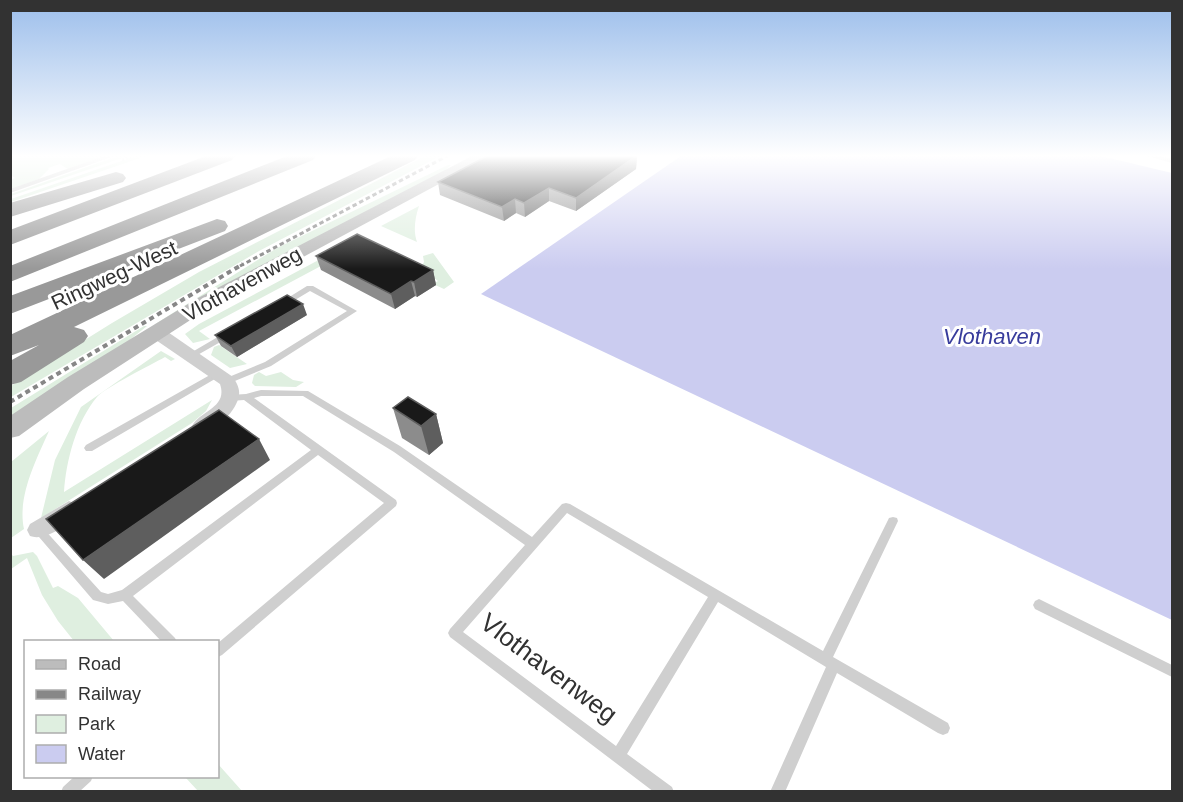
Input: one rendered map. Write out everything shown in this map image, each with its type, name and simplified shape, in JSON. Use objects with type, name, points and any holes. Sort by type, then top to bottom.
[{"type":"highway","points":[[10,210],[65,193]]},
{"type":"highway","points":[[10,219],[77,193]]},
{"type":"highway","points":[[10,238],[130,193]]},
{"type":"highway","points":[[10,259],[173,193]]},
{"type":"highway","name":"Ringweg-West","points":[[10,275],[208,193]]},
{"type":"highway","points":[[10,293],[230,193]]},
{"type":"highway","name":"Ringweg-West","points":[[10,322],[287,193]]},
{"type":"highway","points":[[10,347],[331,193]]},
{"type":"highway","points":[[10,245],[108,202]]},
{"type":"highway","name":"Ringweg-West","points":[[10,306],[217,226]]},
{"type":"highway","points":[[10,375],[155,287],[248,234]]},
{"type":"main road","name":"Vlothavenweg","points":[[10,429],[76,383],[225,290],[412,193]]},
{"type":"street","points":[[156,332],[191,355],[230,387],[221,413],[187,436]]},
{"type":"street","points":[[38,530],[87,499]]},
{"type":"lane","points":[[89,448],[230,387],[353,311],[310,288],[272,310]]},
{"type":"lane","points":[[191,355],[234,331]]},
{"type":"lane","points":[[219,650],[392,503],[230,387]]},
{"type":"lane","points":[[230,387],[261,393],[305,393],[397,449],[533,544]]},
{"type":"lane","points":[[38,530],[97,596],[108,599],[125,595],[319,449]]},
{"type":"lane","name":"Vlothavenweg","points":[[666,792],[454,633],[566,507],[943,728]]},
{"type":"lane","points":[[777,792],[829,662],[893,521]]},
{"type":"lane","points":[[125,595],[169,640]]},
{"type":"lane","name":"Vlothavenweg","points":[[618,756],[716,595]]},
{"type":"lane","points":[[1039,605],[1173,671]]},
{"type":"lane","points":[[68,792],[85,778]]},
{"type":"green space","points":[[27,193],[36,193],[11,202],[11,199]]},
{"type":"green space","points":[[352,193],[369,193],[259,251],[11,397],[11,386],[199,272]]},
{"type":"green space","points":[[389,193],[403,193],[152,326],[277,248]]},
{"type":"green space","points":[[419,206],[415,224],[417,242],[381,226]]},
{"type":"green space","points":[[433,253],[454,282],[444,289],[433,284],[438,281],[421,268],[424,262],[423,256]]},
{"type":"green space","points":[[328,255],[334,259],[199,331],[210,339],[193,343],[185,334],[199,324]]},
{"type":"green space","points":[[147,326],[121,347],[11,421],[11,408]]},
{"type":"green space","points":[[219,345],[247,364],[230,368],[211,355],[214,347]]},
{"type":"green space","points":[[161,351],[175,359],[171,361],[165,357],[119,382],[97,397],[90,407],[73,442],[64,492],[212,400],[206,411],[192,423],[41,518],[55,460],[81,407]]},
{"type":"green space","points":[[259,372],[266,376],[281,372],[293,380],[304,382],[296,387],[255,386],[252,383],[254,375]]},
{"type":"green space","points":[[49,431],[25,492],[24,529],[11,538],[11,462]]},
{"type":"green space","points":[[33,552],[53,588],[58,586],[78,598],[113,640],[73,640],[42,595],[27,558],[11,569],[11,554],[13,556]]},
{"type":"green space","points":[[219,765],[242,791],[198,791],[186,778],[219,778]]},
{"type":"water","name":"Vlothaven","points":[[627,193],[1172,193],[1172,620],[481,294]]},
{"type":"building","points":[[467,193],[540,193],[524,203],[515,199],[502,207]]},
{"type":"building","points":[[564,193],[583,193],[576,198]]},
{"type":"building","points":[[357,234],[433,270],[391,294],[316,256]]},
{"type":"building","points":[[287,295],[303,304],[231,346],[215,335]]},
{"type":"building","points":[[408,397],[436,414],[421,426],[393,408]]},
{"type":"building","points":[[219,410],[259,439],[83,560],[46,519]]},
{"type":"railway","points":[[240,266],[377,193]]},
{"type":"railway","points":[[10,402],[243,264]]}]
